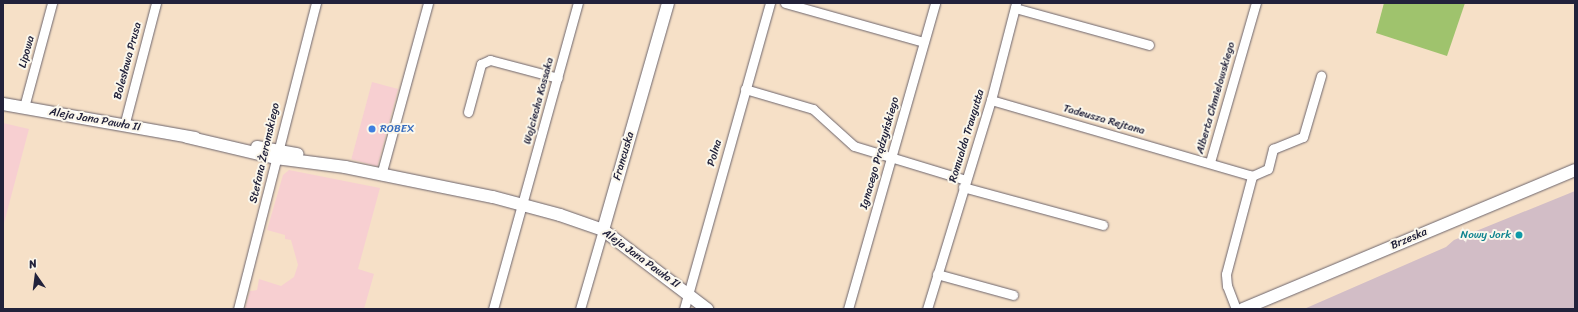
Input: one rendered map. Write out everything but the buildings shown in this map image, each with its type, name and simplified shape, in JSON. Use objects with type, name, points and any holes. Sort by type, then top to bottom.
[{"type":"street","name":"Lipowa","points":[[24,107],[52,3]]},
{"type":"street","name":"Bolesława Prusa","points":[[124,126],[156,3]]},
{"type":"street","name":"Stefana Żeromskiego","points":[[238,309],[316,3]]},
{"type":"street","points":[[381,174],[428,3]]},
{"type":"street","name":"Wojciecha Kossaka","points":[[523,204],[578,3]]},
{"type":"street","name":"Francuska","points":[[580,309],[668,3]]},
{"type":"street","name":"Polna","points":[[684,309],[770,3]]},
{"type":"street","points":[[784,3],[924,42]]},
{"type":"street","name":"Ignacego Prądzyńskiego","points":[[848,309],[935,3]]},
{"type":"street","name":"Alberta Chmielowskiego","points":[[1252,176],[1210,162],[1256,3]]},
{"type":"street","points":[[1015,5],[1149,45]]},
{"type":"street","name":"Romualda Traugutta","points":[[927,309],[964,184],[991,100],[1015,5]]},
{"type":"street","points":[[468,112],[481,64],[490,60],[558,78]]},
{"type":"street","points":[[1236,309],[1226,279],[1252,176],[1268,170],[1273,149],[1303,137],[1321,76]]},
{"type":"street","points":[[746,89],[813,109],[854,146],[892,156],[964,184],[1102,224]]},
{"type":"street","name":"Tadeusza Rejtana","points":[[991,100],[1210,162]]},
{"type":"street","name":"Aleja Jana Pawła II","points":[[3,104],[345,167],[523,204],[603,230],[708,309]]},
{"type":"street","name":"Brzeska","points":[[1243,309],[1575,170]]},
{"type":"street","points":[[493,309],[523,204]]},
{"type":"street","points":[[937,274],[1012,295]]},
{"type":"shaded area","points":[[372,82],[398,89],[377,166],[351,159]]},
{"type":"shaded area","points":[[3,123],[29,129],[3,227]]},
{"type":"shaded area","points":[[289,170],[380,188],[358,269],[374,274],[364,309],[245,309],[250,291],[257,290],[259,279],[281,286],[294,277],[298,265],[291,240],[285,239],[285,235],[267,230],[283,175]]},
{"type":"shaded area","points":[[1575,191],[1575,309],[1304,309],[1446,247],[1454,240]]},
{"type":"green space","points":[[1384,3],[1465,3],[1447,56],[1376,33]]},
{"type":"place","name":"ROBEX","points":[[372,129]]},
{"type":"place","name":"Nowy Jork","points":[[1519,235]]}]
